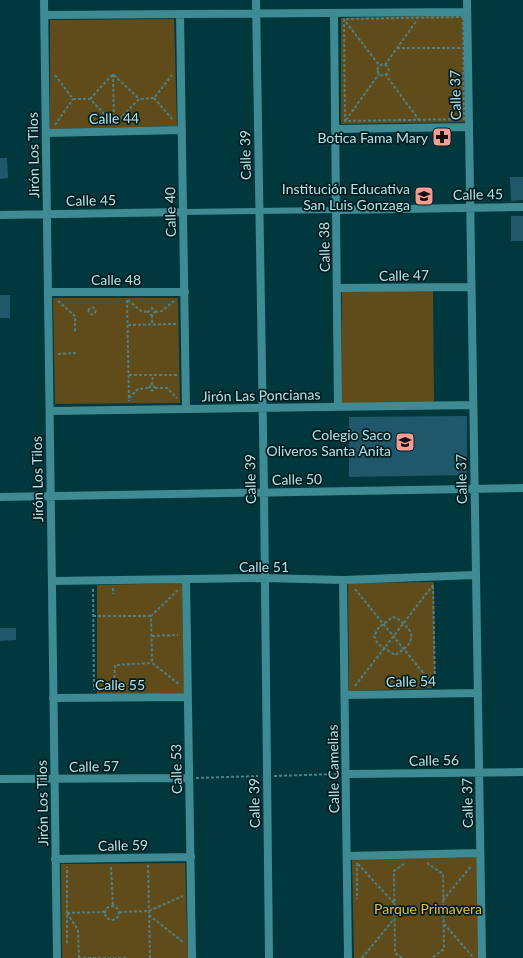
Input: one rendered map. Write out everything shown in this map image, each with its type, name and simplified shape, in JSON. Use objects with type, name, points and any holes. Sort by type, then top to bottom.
[{"type":"street","name":"Jirón Los Tilos","points":[[44,0],[57,958]]},
{"type":"street","name":"Calle 39","points":[[256,0],[261,408],[264,492],[269,958]]},
{"type":"street","name":"Calle 37","points":[[467,0],[482,958]]},
{"type":"street","points":[[45,15],[467,12]]},
{"type":"street","name":"Calle 40","points":[[180,14],[186,409]]},
{"type":"street","name":"Calle 38","points":[[334,14],[338,407]]},
{"type":"street","points":[[335,129],[469,127]]},
{"type":"street","name":"Calle 44","points":[[46,133],[182,130]]},
{"type":"street","name":"Calle 45","points":[[336,210],[523,207]]},
{"type":"street","points":[[183,212],[336,210]]},
{"type":"street","name":"Calle 45","points":[[0,215],[183,212]]},
{"type":"street","name":"Calle 47","points":[[337,288],[471,287]]},
{"type":"street","name":"Calle 48","points":[[48,292],[184,292]]},
{"type":"street","name":"Jirón Las Poncianas","points":[[50,411],[473,405]]},
{"type":"street","name":"Calle 50","points":[[0,497],[523,488]]},
{"type":"street","name":"Calle 51","points":[[52,581],[93,584],[186,579],[264,578],[343,580],[476,575]]},
{"type":"street","name":"Calle 53","points":[[186,579],[192,958]]},
{"type":"street","name":"Calle Camelias","points":[[343,580],[348,958]]},
{"type":"street","name":"Calle 54","points":[[344,695],[478,693]]},
{"type":"street","name":"Calle 55","points":[[53,698],[94,694],[188,697]]},
{"type":"street","name":"Calle 56","points":[[346,774],[523,772]]},
{"type":"street","name":"Calle 57","points":[[0,779],[189,778]]},
{"type":"street","points":[[347,856],[480,853]]},
{"type":"street","name":"Calle 59","points":[[55,858],[191,857]]},
{"type":"path","points":[[344,19],[463,17],[464,119],[345,121]]},
{"type":"path","points":[[385,65],[419,18]]},
{"type":"path","points":[[344,19],[379,65]]},
{"type":"path","points":[[344,19],[345,121]]},
{"type":"path","points":[[397,48],[463,48]]},
{"type":"path","points":[[379,65],[385,65]]},
{"type":"path","points":[[379,65],[377,68],[379,74]]},
{"type":"path","points":[[385,65],[388,69],[385,74]]},
{"type":"path","points":[[114,124],[139,99],[154,98],[174,73]]},
{"type":"path","points":[[113,74],[139,99]]},
{"type":"path","points":[[90,100],[113,74]]},
{"type":"path","points":[[113,74],[114,124]]},
{"type":"path","points":[[345,121],[379,74]]},
{"type":"path","points":[[379,74],[385,74]]},
{"type":"path","points":[[385,74],[420,120]]},
{"type":"path","points":[[55,75],[73,99],[90,100],[114,124]]},
{"type":"path","points":[[154,98],[175,123]]},
{"type":"path","points":[[54,126],[73,99]]},
{"type":"path","points":[[152,324],[152,316],[155,312],[168,307],[176,298]]},
{"type":"path","points":[[152,316],[148,312],[141,311],[127,299],[129,399],[138,389],[149,388],[152,390],[154,388],[167,388],[178,398]]},
{"type":"path","points":[[57,300],[74,316],[75,332]]},
{"type":"path","points":[[92,300],[93,308]]},
{"type":"path","points":[[148,312],[152,308],[155,312]]},
{"type":"path","points":[[128,325],[177,324]]},
{"type":"path","points":[[58,354],[76,353]]},
{"type":"path","points":[[128,375],[178,375]]},
{"type":"path","points":[[149,388],[152,385],[153,375]]},
{"type":"path","points":[[93,584],[100,588]]},
{"type":"path","points":[[93,584],[94,694],[101,690]]},
{"type":"path","points":[[352,585],[394,636],[435,687],[433,584],[394,636],[354,688]]},
{"type":"path","points":[[173,587],[181,587]]},
{"type":"path","points":[[94,616],[151,616],[181,587]]},
{"type":"path","points":[[181,587],[181,594]]},
{"type":"path","points":[[106,588],[120,588]]},
{"type":"path","points":[[113,588],[113,594]]},
{"type":"path","points":[[151,616],[152,663]]},
{"type":"path","points":[[393,617],[403,624],[412,631],[411,641],[395,655],[378,644],[374,636],[376,631],[384,624],[393,617]]},
{"type":"path","points":[[152,636],[182,635]]},
{"type":"path","points":[[114,689],[115,665],[152,663],[183,688]]},
{"type":"path","points":[[183,681],[183,688]]},
{"type":"path","points":[[175,688],[183,688]]},
{"type":"path","points":[[107,690],[121,689]]},
{"type":"path","points":[[189,778],[346,774]]},
{"type":"path","points":[[443,900],[475,860]]},
{"type":"path","points":[[425,861],[443,874],[444,949],[432,958]]},
{"type":"path","points":[[402,958],[395,953],[394,871],[407,862]]},
{"type":"path","points":[[357,863],[395,903]]},
{"type":"path","points":[[104,866],[118,865]]},
{"type":"path","points":[[141,865],[156,865]]},
{"type":"path","points":[[148,865],[150,958]]},
{"type":"path","points":[[67,950],[67,867],[74,866]]},
{"type":"path","points":[[111,866],[113,906]]},
{"type":"path","points":[[119,912],[149,912],[185,895],[185,902]]},
{"type":"path","points":[[105,912],[108,907],[113,906],[118,909],[119,912]]},
{"type":"path","points":[[105,912],[108,918],[114,919],[117,918],[119,912]]},
{"type":"path","points":[[67,913],[105,912]]},
{"type":"path","points":[[67,913],[78,930],[79,958],[127,958]]},
{"type":"path","points":[[149,915],[186,944],[186,937]]},
{"type":"path","points":[[362,958],[394,919]]},
{"type":"path","points":[[444,923],[474,958]]},
{"type":"green space","points":[[464,15],[465,122],[341,124],[341,18]]},
{"type":"green space","points":[[174,19],[177,126],[50,129],[50,20]]},
{"type":"green space","points":[[433,288],[434,403],[341,405],[342,289]]},
{"type":"green space","points":[[53,298],[178,298],[180,403],[55,404]]},
{"type":"green space","points":[[434,582],[435,688],[349,691],[348,583]]},
{"type":"green space","points":[[182,583],[184,693],[97,694],[97,585]]},
{"type":"green space","name":"Parque Primavera","points":[[477,857],[478,958],[354,958],[352,859]]},
{"type":"green space","points":[[185,863],[188,958],[62,958],[61,864]]},
{"type":"building","points":[[0,158],[7,158],[8,178],[0,179]]},
{"type":"building","points":[[510,177],[523,177],[523,200],[511,201]]},
{"type":"building","points":[[511,216],[523,216],[523,241],[511,241]]},
{"type":"building","points":[[0,295],[10,295],[10,318],[0,318]]},
{"type":"building","points":[[467,416],[467,475],[349,477],[349,417]]},
{"type":"building","points":[[0,628],[16,628],[16,640],[0,641]]},
{"type":"place","name":"Botica Fama Mary","points":[[442,137]]},
{"type":"place","name":"Institución Educativa San Luis Gonzaga","points":[[424,196]]},
{"type":"place","name":"Colegio Saco Oliveros Santa Anita","points":[[405,442]]}]
